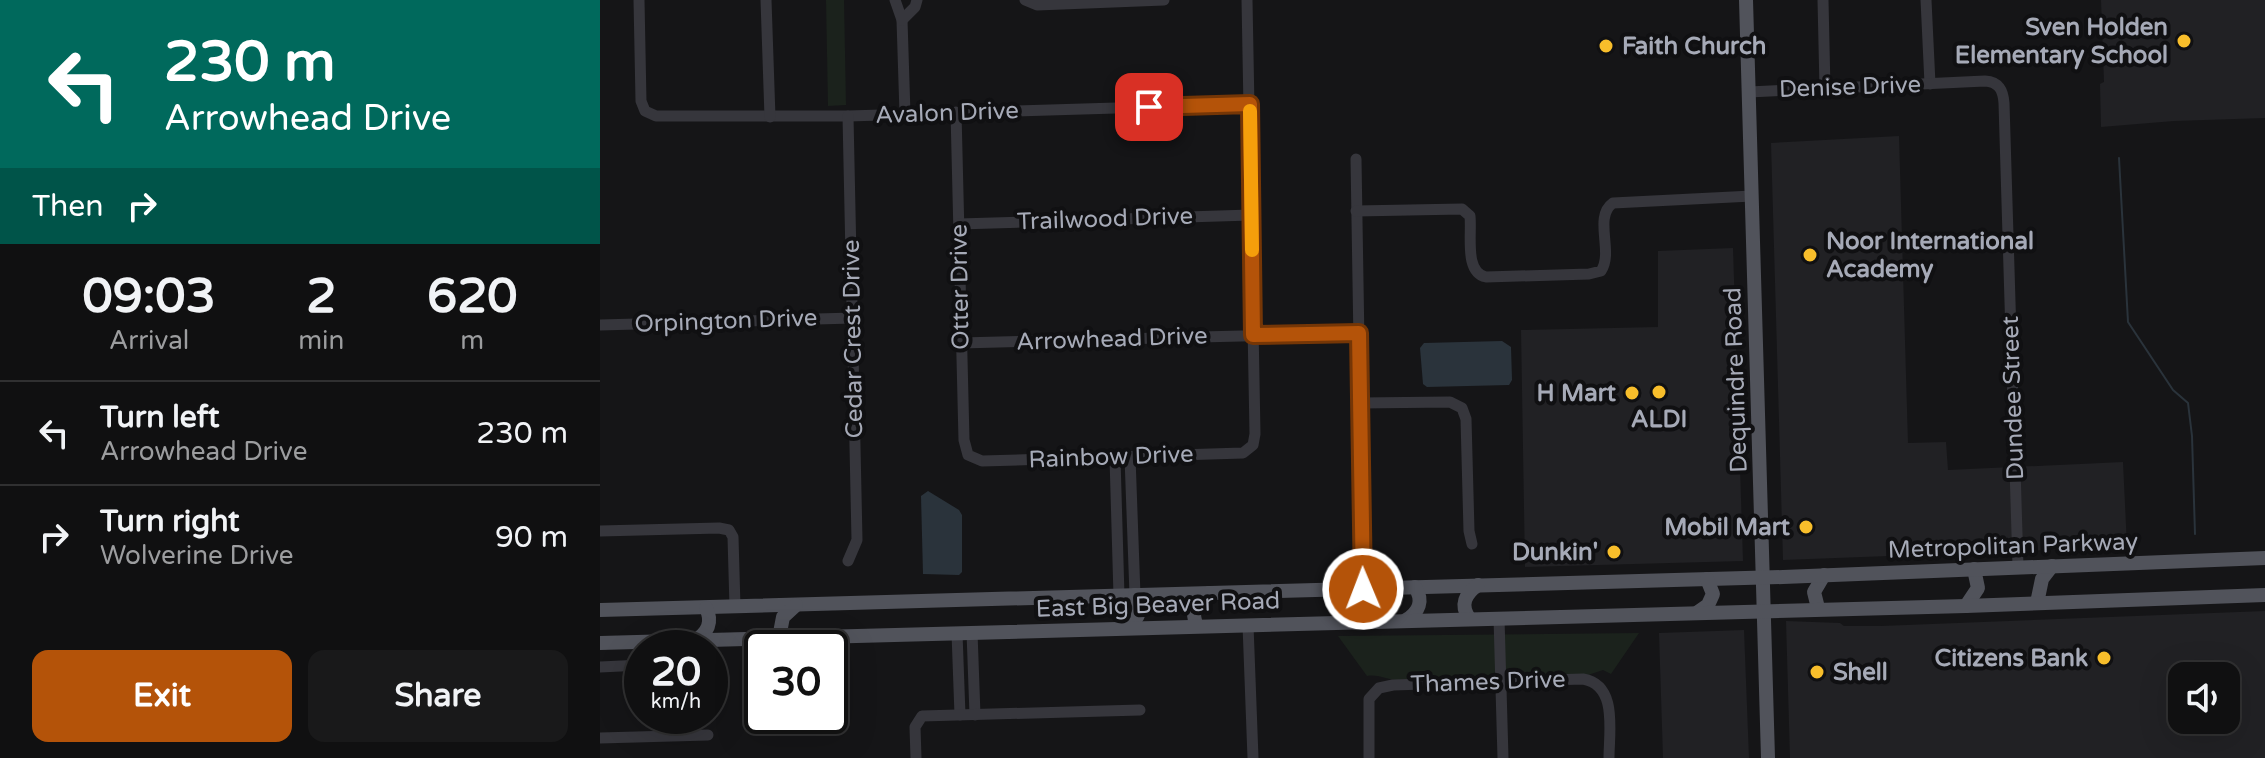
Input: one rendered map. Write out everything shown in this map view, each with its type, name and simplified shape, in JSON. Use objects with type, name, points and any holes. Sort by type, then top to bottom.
[{"type":"main road","name":"Dequindre Road","points":[[1746,0],[1768,758]]},
{"type":"main road","name":"Metropolitan Parkway","points":[[1763,577],[2265,558]]},
{"type":"main road","points":[[2037,603],[2042,579],[2052,566]]},
{"type":"main road","points":[[1966,606],[1978,588],[1974,569]]},
{"type":"main road","points":[[1818,608],[1814,592],[1824,575]]},
{"type":"main road","name":"East Big Beaver Road","points":[[600,610],[1763,577]]},
{"type":"main road","points":[[1697,612],[1708,605],[1713,594],[1707,579]]},
{"type":"main road","points":[[1469,618],[1464,610],[1465,601],[1470,590],[1478,585]]},
{"type":"main road","points":[[1406,620],[1420,604],[1415,587]]},
{"type":"main road","points":[[1197,626],[1193,615],[1195,605],[1209,593]]},
{"type":"main road","points":[[1124,628],[1138,615],[1140,606],[1135,595]]},
{"type":"main road","points":[[1765,610],[2265,595]]},
{"type":"main road","points":[[781,630],[783,617],[796,605]]},
{"type":"main road","points":[[706,608],[710,624],[707,630]]},
{"type":"main road","name":"East Big Beaver Road","points":[[848,636],[1765,610]]},
{"type":"main road","name":"East Big Beaver Road","points":[[600,643],[624,642]]},
{"type":"street","name":"Avalon Drive","points":[[639,0],[641,101],[645,111],[664,117],[848,116],[1250,104]]},
{"type":"street","points":[[766,0],[770,117]]},
{"type":"street","points":[[895,0],[902,20],[905,114]]},
{"type":"street","points":[[902,20],[915,7],[917,0]]},
{"type":"street","points":[[1025,0],[1037,5],[1164,0]]},
{"type":"street","points":[[1247,0],[1253,335]]},
{"type":"street","points":[[1823,0],[1825,89]]},
{"type":"street","points":[[1926,0],[1930,84]]},
{"type":"street","name":"Denise Drive","points":[[1749,92],[1985,81],[1998,85]]},
{"type":"street","name":"Dundee Street","points":[[1998,85],[2004,103],[2018,567]]},
{"type":"street","name":"Otter Drive","points":[[956,112],[964,440],[966,451],[973,459]]},
{"type":"street","name":"Cedar Crest Drive","points":[[848,116],[857,540],[848,561]]},
{"type":"street","points":[[1356,159],[1363,589]]},
{"type":"street","points":[[1356,211],[1462,209],[1470,216],[1473,266],[1479,275],[1486,277],[1589,274],[1601,271],[1605,264],[1605,216],[1613,203],[1752,196]]},
{"type":"street","name":"Trailwood Drive","points":[[959,224],[1251,215]]},
{"type":"street","name":"Orpington Drive","points":[[600,325],[853,318]]},
{"type":"street","name":"Arrowhead Drive","points":[[961,343],[1359,333]]},
{"type":"street","name":"Rainbow Drive","points":[[973,459],[1115,458],[1238,454],[1248,451],[1255,434],[1253,335]]},
{"type":"street","points":[[1360,403],[1450,402],[1462,408],[1466,419],[1472,544]]},
{"type":"street","points":[[1130,457],[1135,595]]},
{"type":"street","points":[[1115,458],[1119,596]]},
{"type":"street","points":[[600,531],[729,530],[733,537],[735,607]]},
{"type":"street","points":[[1117,537],[1133,537]]},
{"type":"street","points":[[1499,618],[1503,758]]},
{"type":"street","points":[[1248,625],[1253,758]]},
{"type":"street","points":[[965,633],[975,715]]},
{"type":"street","points":[[960,715],[965,633]]},
{"type":"street","points":[[600,667],[624,666]]},
{"type":"street","name":"Thames Drive","points":[[1369,758],[1369,699],[1374,691],[1387,685],[1583,679],[1601,686],[1608,703],[1609,758]]},
{"type":"street","points":[[916,758],[915,727],[919,719],[925,716],[1140,710]]},
{"type":"street","points":[[600,738],[708,735]]},
{"type":"shaded area","points":[[826,0],[844,0],[846,105],[828,106]]},
{"type":"shaded area","name":"Sven Holden Elementary School","points":[[2101,0],[2265,0],[2265,118],[2101,127],[2100,84],[2104,82]]},
{"type":"shaded area","points":[[1899,136],[1908,443],[1946,442],[1948,470],[2123,462],[2127,547],[1783,560],[1771,143]]},
{"type":"shaded area","points":[[1733,248],[1743,561],[1525,567],[1521,330],[1658,327],[1658,251]]},
{"type":"shaded area","points":[[1502,341],[1511,347],[1512,380],[1509,385],[1427,387],[1423,384],[1420,348],[1424,343]]},
{"type":"shaded area","points":[[928,491],[962,515],[962,572],[959,575],[923,574],[921,496]]},
{"type":"shaded area","points":[[2265,611],[2265,758],[1790,758],[1786,621],[1840,623],[1844,626]]},
{"type":"shaded area","points":[[1744,630],[1749,758],[1663,758],[1659,633]]},
{"type":"shaded area","points":[[1639,633],[1611,674],[1603,670],[1588,675],[1396,680],[1367,676],[1338,636]]},
{"type":"waterway","points":[[2119,158],[2128,322],[2173,390],[2188,403],[2195,534]]},
{"type":"slow traffic","points":[[1250,111],[1252,250]]},
{"type":"place","name":"Sven Holden Elementary School","points":[[2184,41]]},
{"type":"place","name":"Faith Church","points":[[1606,46]]},
{"type":"place","name":"Noor International Academy","points":[[1810,255]]},
{"type":"place","name":"ALDI","points":[[1659,392]]},
{"type":"place","name":"H Mart","points":[[1632,393]]},
{"type":"place","name":"Mobil Mart","points":[[1806,527]]},
{"type":"place","name":"Dunkin'","points":[[1614,552]]},
{"type":"place","name":"Citizens Bank","points":[[2104,658]]},
{"type":"place","name":"Shell","points":[[1817,672]]},
{"type":"route","points":[[1149,107],[1250,104],[1253,335],[1359,333],[1363,589]]}]
